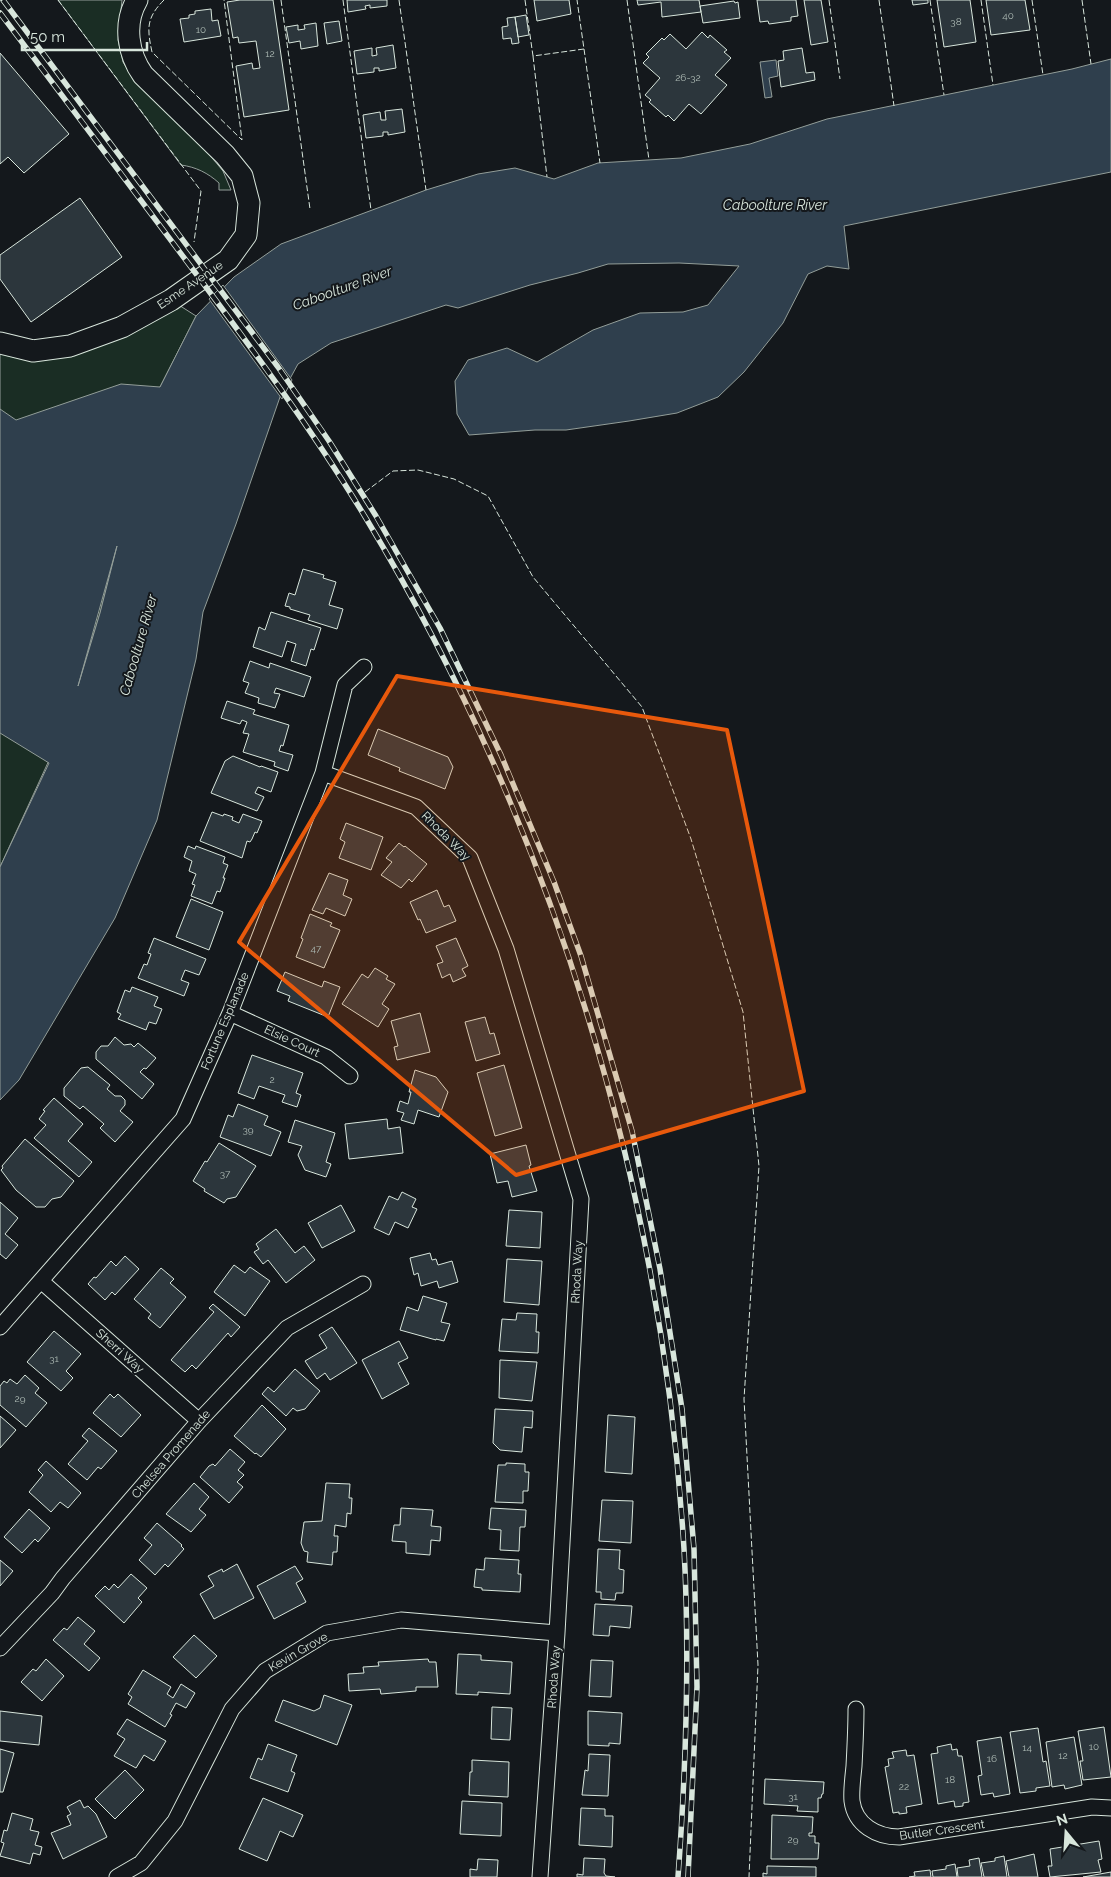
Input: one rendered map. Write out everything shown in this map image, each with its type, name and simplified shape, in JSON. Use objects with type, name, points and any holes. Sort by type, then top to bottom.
[{"type":"street","name":"Esme Avenue","points":[[0,343],[32,351],[70,346],[122,327],[171,300],[228,260],[246,235],[249,203],[242,176],[225,155],[144,76],[136,65],[132,56],[129,37],[131,13],[137,0]]},
{"type":"street","name":"Fortune Esplanade","points":[[0,1327],[183,1119],[230,1013],[323,773],[345,685],[364,666]]},
{"type":"street","name":"Rhoda Way","points":[[323,773],[416,807],[470,858],[506,950],[581,1199],[557,1633],[540,1877]]},
{"type":"street","name":"Elsie Court","points":[[230,1013],[326,1057],[350,1076]]},
{"type":"street","name":"Sherri Way","points":[[41,1281],[199,1422]]},
{"type":"street","name":"Chelsea Promenade","points":[[0,1648],[52,1593],[199,1422],[287,1328],[362,1284]]},
{"type":"street","name":"Kevin Grove","points":[[117,1877],[141,1863],[175,1821],[232,1709],[265,1671],[327,1633],[402,1620],[557,1633]]},
{"type":"street","name":"Butler Crescent","points":[[856,1709],[852,1801],[859,1819],[866,1827],[877,1834],[887,1837],[899,1837],[1092,1807],[1111,1808]]},
{"type":"highlighted area","points":[[397,676],[727,730],[804,1091],[516,1175],[239,942]]},
{"type":"green space","points":[[58,0],[122,0],[118,40],[123,62],[135,81],[198,141],[223,171],[231,190],[219,190],[219,183],[211,176],[197,169],[181,165]]},
{"type":"green space","points":[[171,300],[196,316],[160,387],[100,613],[68,719],[0,867],[0,343],[33,351]]},
{"type":"water","name":"Caboolture River","points":[[1111,59],[1111,172],[844,226],[849,269],[827,266],[808,274],[783,323],[744,372],[718,397],[677,413],[566,430],[535,430],[469,435],[457,414],[455,381],[468,360],[507,348],[537,362],[593,330],[640,313],[683,312],[708,305],[739,266],[679,263],[608,264],[530,285],[458,308],[446,305],[331,343],[298,364],[280,397],[203,612],[196,659],[157,820],[115,918],[19,1080],[0,1100],[0,867],[49,763],[0,733],[0,409],[16,420],[121,384],[160,387],[196,316],[234,277],[281,244],[426,190],[478,174],[515,168],[554,179],[598,163],[681,158],[750,144],[827,119],[1072,69]],"holes":[[[117,546],[100,613],[78,686]]]},
{"type":"water","points":[[776,60],[778,76],[769,78],[772,97],[765,98],[760,62]]},
{"type":"pier","points":[[223,285],[292,380],[282,399],[209,299]]},
{"type":"building","points":[[273,0],[289,110],[244,117],[236,66],[252,63],[253,69],[260,68],[256,41],[239,43],[238,37],[233,38],[227,2]]},
{"type":"building","points":[[347,0],[387,0],[387,6],[370,8],[370,5],[365,6],[366,9],[348,12]]},
{"type":"building","points":[[534,0],[569,0],[571,14],[537,21]]},
{"type":"building","points":[[637,0],[699,0],[701,12],[662,17],[661,2],[638,5]]},
{"type":"building","points":[[757,0],[796,0],[798,16],[791,17],[791,21],[769,24],[768,21],[760,22]]},
{"type":"building","points":[[804,0],[821,0],[828,42],[811,45]]},
{"type":"building","points":[[912,0],[928,0],[928,3],[913,5]]},
{"type":"building","points":[[937,0],[970,0],[976,42],[944,47]]},
{"type":"building","points":[[986,0],[1025,0],[1030,30],[991,35]]},
{"type":"building","points":[[734,1],[735,3],[738,2],[740,18],[703,23],[700,6]]},
{"type":"building","points":[[211,9],[212,21],[218,20],[221,36],[184,42],[180,19],[189,18],[189,15],[195,14],[195,11]]},
{"type":"building","points":[[526,15],[529,35],[518,37],[515,17]]},
{"type":"building","points":[[515,17],[519,43],[512,44],[511,38],[503,39],[502,27],[508,26],[507,18]]},
{"type":"building","points":[[339,21],[342,41],[327,44],[324,23]]},
{"type":"building","points":[[316,23],[318,46],[301,49],[300,41],[289,43],[286,27],[298,25],[298,30],[305,29],[304,25]]},
{"type":"building","points":[[702,32],[708,38],[710,35],[727,50],[724,52],[731,58],[715,75],[727,85],[701,114],[689,104],[674,121],[668,115],[666,117],[649,102],[651,100],[645,95],[660,78],[643,63],[649,57],[646,54],[662,38],[664,40],[670,34],[686,49]]},
{"type":"building","points":[[393,45],[396,68],[379,71],[379,68],[374,68],[374,72],[357,74],[354,51],[372,48],[372,56],[377,55],[376,48]]},
{"type":"building","points":[[802,48],[806,73],[814,72],[815,80],[781,87],[778,61],[784,60],[783,51]]},
{"type":"building","points":[[0,53],[69,134],[24,173],[8,157],[0,164]]},
{"type":"building","points":[[402,109],[405,132],[388,135],[388,132],[383,132],[383,136],[366,138],[363,115],[380,112],[381,120],[386,120],[385,111]]},
{"type":"building","points":[[80,198],[122,257],[31,322],[0,279],[0,255]]},
{"type":"building","points":[[303,569],[324,575],[323,578],[336,582],[329,605],[343,609],[337,629],[308,620],[310,615],[285,606],[289,593],[295,595]]},
{"type":"building","points":[[271,612],[321,628],[314,650],[311,649],[306,666],[291,661],[296,644],[287,641],[282,657],[253,647],[259,627],[265,630]]},
{"type":"building","points":[[250,661],[269,668],[270,663],[311,677],[304,697],[276,688],[274,693],[280,694],[275,708],[258,703],[259,698],[245,693],[249,683],[243,681]]},
{"type":"building","points":[[227,701],[255,710],[253,714],[289,725],[283,746],[281,745],[279,751],[293,755],[288,771],[274,766],[275,762],[243,752],[249,734],[243,733],[247,722],[242,720],[240,724],[221,718]]},
{"type":"building","points":[[378,729],[448,757],[453,767],[445,789],[399,771],[400,768],[368,755]]},
{"type":"building","points":[[233,756],[278,772],[271,792],[258,787],[255,793],[264,797],[257,811],[211,793],[225,761]]},
{"type":"building","points":[[212,812],[233,817],[232,820],[239,823],[243,814],[262,821],[257,833],[255,832],[250,842],[247,841],[242,858],[200,841]]},
{"type":"building","points":[[346,823],[383,837],[371,870],[339,858],[345,842],[340,839]]},
{"type":"building","points":[[399,843],[427,864],[412,882],[409,879],[401,888],[381,875],[392,862],[386,858]]},
{"type":"building","points":[[188,846],[195,849],[196,846],[225,857],[223,863],[228,865],[223,878],[225,878],[220,892],[217,891],[212,904],[191,896],[195,885],[192,884],[196,874],[189,871],[192,861],[184,857]]},
{"type":"building","points":[[329,873],[348,880],[343,895],[352,899],[345,916],[326,908],[323,914],[312,910]]},
{"type":"building","points":[[437,890],[444,907],[449,905],[456,921],[426,933],[410,902]]},
{"type":"building","points":[[191,899],[223,912],[209,950],[176,937]]},
{"type":"building","points":[[310,914],[332,923],[330,926],[340,930],[324,968],[296,957]]},
{"type":"building","points":[[154,938],[206,959],[199,975],[185,970],[181,980],[189,983],[184,996],[138,978],[144,964],[147,965],[151,954],[148,953]]},
{"type":"building","points":[[456,938],[468,966],[462,969],[466,976],[453,982],[450,974],[442,978],[437,964],[443,962],[436,946]]},
{"type":"building","points":[[375,968],[388,976],[386,979],[395,984],[382,1004],[389,1009],[378,1027],[342,1004],[362,974],[368,978]]},
{"type":"building","points":[[285,972],[322,987],[324,981],[340,987],[328,1017],[288,1001],[290,996],[277,991]]},
{"type":"building","points":[[132,987],[158,997],[154,1006],[162,1009],[156,1024],[149,1022],[146,1030],[118,1019],[121,1014],[117,1012],[125,990],[130,992]]},
{"type":"building","points":[[420,1013],[430,1052],[397,1060],[394,1047],[398,1046],[391,1021]]},
{"type":"building","points":[[485,1017],[490,1034],[494,1033],[500,1054],[476,1061],[465,1022]]},
{"type":"building","points":[[115,1037],[124,1045],[131,1044],[134,1047],[138,1043],[156,1058],[146,1069],[144,1068],[140,1072],[154,1084],[142,1099],[96,1059],[96,1052],[101,1046],[108,1046]]},
{"type":"building","points":[[252,1055],[303,1073],[296,1093],[301,1095],[297,1107],[282,1102],[285,1095],[259,1086],[254,1099],[238,1093]]},
{"type":"building","points":[[504,1065],[522,1128],[495,1136],[477,1073]]},
{"type":"building","points":[[88,1067],[110,1085],[107,1089],[115,1096],[121,1096],[125,1100],[125,1105],[120,1111],[133,1122],[115,1142],[100,1128],[104,1124],[83,1106],[80,1109],[64,1096],[64,1088],[81,1068]]},
{"type":"building","points":[[415,1070],[436,1077],[448,1092],[439,1117],[418,1110],[414,1124],[401,1120],[404,1113],[397,1111],[400,1101],[408,1104]]},
{"type":"building","points":[[54,1098],[83,1124],[68,1141],[92,1162],[79,1177],[34,1138],[46,1125],[39,1119],[45,1111],[43,1110]]},
{"type":"building","points":[[238,1104],[268,1116],[264,1125],[281,1132],[271,1156],[220,1137],[228,1115],[233,1117]]},
{"type":"building","points":[[387,1119],[388,1129],[400,1127],[403,1153],[349,1159],[345,1124]]},
{"type":"building","points":[[295,1120],[335,1133],[326,1162],[331,1164],[326,1177],[305,1170],[298,1155],[302,1146],[288,1142]]},
{"type":"building","points":[[25,1139],[74,1181],[61,1197],[52,1199],[45,1207],[36,1207],[16,1190],[1,1170],[2,1166]]},
{"type":"building","points":[[219,1143],[256,1166],[236,1197],[227,1199],[224,1203],[204,1191],[205,1189],[193,1181]]},
{"type":"building","points":[[526,1145],[531,1165],[529,1166],[537,1191],[512,1197],[508,1181],[497,1183],[490,1154]]},
{"type":"building","points":[[402,1192],[416,1199],[412,1207],[417,1209],[408,1228],[395,1222],[389,1235],[374,1228],[389,1196],[398,1200]]},
{"type":"building","points":[[0,1202],[18,1218],[5,1234],[18,1245],[6,1259],[0,1254]]},
{"type":"building","points":[[341,1205],[355,1231],[322,1248],[308,1223]]},
{"type":"building","points":[[509,1210],[542,1212],[540,1248],[506,1246]]},
{"type":"building","points":[[276,1229],[295,1253],[304,1246],[315,1260],[286,1283],[268,1260],[263,1264],[254,1252],[259,1249],[256,1244]]},
{"type":"building","points":[[430,1253],[432,1260],[436,1259],[438,1265],[452,1261],[458,1282],[439,1288],[437,1281],[421,1286],[418,1273],[414,1275],[410,1258]]},
{"type":"building","points":[[125,1256],[139,1269],[115,1295],[112,1292],[105,1300],[88,1284],[111,1261],[116,1266]]},
{"type":"building","points":[[507,1259],[542,1261],[539,1305],[504,1302]]},
{"type":"building","points":[[234,1265],[245,1273],[250,1267],[270,1281],[245,1316],[214,1292]]},
{"type":"building","points":[[161,1268],[174,1279],[170,1283],[186,1297],[160,1328],[148,1318],[151,1314],[134,1299]]},
{"type":"building","points":[[423,1296],[447,1303],[441,1322],[450,1324],[444,1341],[400,1330],[407,1307],[418,1311]]},
{"type":"building","points":[[213,1304],[240,1327],[231,1337],[228,1333],[196,1369],[192,1365],[185,1372],[171,1360],[214,1312],[209,1308]]},
{"type":"building","points":[[517,1313],[537,1314],[536,1332],[539,1332],[538,1353],[499,1351],[502,1319],[516,1320]]},
{"type":"building","points":[[332,1327],[357,1363],[330,1380],[325,1373],[317,1379],[305,1361],[327,1348],[319,1335]]},
{"type":"building","points":[[54,1331],[81,1354],[66,1371],[73,1378],[61,1391],[27,1362]]},
{"type":"building","points":[[399,1341],[408,1358],[398,1363],[409,1384],[382,1399],[362,1360]]},
{"type":"building","points":[[500,1360],[537,1362],[532,1401],[499,1398]]},
{"type":"building","points":[[295,1369],[320,1391],[305,1409],[297,1411],[293,1408],[286,1416],[262,1394],[268,1387],[274,1392]]},
{"type":"building","points":[[25,1375],[39,1388],[35,1393],[47,1403],[26,1427],[0,1405],[0,1386],[4,1381],[7,1383],[10,1379],[17,1384]]},
{"type":"building","points":[[110,1394],[114,1398],[118,1394],[141,1415],[121,1437],[93,1413]]},
{"type":"building","points":[[262,1405],[286,1429],[261,1457],[234,1436]]},
{"type":"building","points":[[495,1409],[533,1411],[532,1428],[524,1427],[522,1452],[500,1450],[493,1443]]},
{"type":"building","points":[[608,1415],[635,1417],[632,1474],[605,1472]]},
{"type":"building","points":[[0,1416],[16,1430],[0,1448]]},
{"type":"building","points":[[89,1428],[117,1451],[101,1469],[98,1467],[87,1480],[68,1464],[88,1441],[82,1436]]},
{"type":"building","points":[[230,1449],[245,1462],[238,1470],[244,1475],[237,1482],[243,1487],[229,1503],[200,1477],[209,1466],[213,1464],[215,1466]]},
{"type":"building","points":[[46,1461],[81,1493],[68,1508],[60,1502],[51,1512],[29,1492],[43,1475],[38,1470]]},
{"type":"building","points":[[506,1463],[525,1464],[525,1472],[529,1472],[528,1491],[523,1491],[523,1503],[495,1502],[498,1465],[506,1465]]},
{"type":"building","points":[[194,1483],[209,1497],[199,1509],[206,1515],[191,1532],[166,1514]]},
{"type":"building","points":[[326,1483],[350,1484],[349,1498],[352,1498],[351,1514],[347,1513],[346,1527],[335,1525],[334,1536],[338,1536],[337,1552],[333,1552],[332,1565],[307,1562],[308,1552],[304,1551],[301,1543],[304,1522],[322,1521]]},
{"type":"building","points":[[602,1500],[633,1501],[631,1543],[599,1541]]},
{"type":"building","points":[[401,1508],[433,1510],[431,1526],[441,1527],[440,1541],[431,1540],[430,1555],[406,1553],[406,1542],[392,1541],[394,1525],[400,1525]]},
{"type":"building","points":[[491,1508],[526,1510],[525,1527],[520,1527],[519,1551],[500,1550],[501,1530],[489,1529]]},
{"type":"building","points":[[29,1509],[50,1528],[38,1542],[35,1539],[22,1553],[4,1537]]},
{"type":"building","points":[[157,1523],[184,1549],[168,1567],[165,1564],[155,1575],[139,1560],[152,1545],[144,1538]]},
{"type":"building","points":[[598,1549],[620,1550],[619,1569],[624,1570],[623,1593],[616,1593],[615,1600],[601,1599],[601,1592],[596,1592]]},
{"type":"building","points":[[485,1558],[519,1560],[518,1574],[521,1574],[520,1592],[482,1590],[482,1588],[474,1587],[476,1569],[484,1570]]},
{"type":"building","points":[[0,1560],[13,1571],[0,1586]]},
{"type":"building","points":[[237,1564],[254,1598],[214,1619],[200,1594],[214,1586],[208,1576],[222,1569],[223,1572]]},
{"type":"building","points":[[295,1566],[303,1579],[296,1583],[306,1602],[274,1619],[257,1586]]},
{"type":"building","points":[[131,1574],[147,1588],[138,1598],[142,1602],[124,1623],[95,1596],[105,1586],[109,1590],[114,1584],[118,1588]]},
{"type":"building","points":[[595,1604],[632,1606],[630,1628],[610,1626],[609,1636],[593,1635]]},
{"type":"building","points":[[78,1617],[95,1631],[84,1644],[100,1658],[89,1671],[53,1640],[64,1628],[67,1630]]},
{"type":"building","points":[[194,1635],[217,1656],[196,1678],[173,1657]]},
{"type":"building","points":[[458,1654],[481,1655],[481,1660],[512,1662],[510,1694],[478,1692],[478,1695],[456,1694]]},
{"type":"building","points":[[46,1659],[64,1676],[42,1701],[21,1682],[33,1669],[36,1671]]},
{"type":"building","points":[[428,1659],[429,1662],[436,1662],[438,1687],[416,1687],[416,1691],[381,1694],[380,1689],[349,1691],[348,1674],[364,1673],[363,1667],[379,1666],[378,1662]]},
{"type":"building","points":[[591,1660],[613,1661],[611,1697],[589,1696]]},
{"type":"building","points":[[143,1670],[171,1687],[167,1694],[173,1698],[181,1684],[195,1693],[186,1708],[176,1703],[165,1727],[128,1704],[132,1697],[128,1694]]},
{"type":"building","points":[[324,1695],[352,1705],[337,1745],[275,1721],[283,1700],[314,1711],[320,1708]]},
{"type":"building","points":[[492,1707],[512,1708],[510,1740],[491,1739]]},
{"type":"building","points":[[0,1711],[42,1716],[39,1745],[0,1741]]},
{"type":"building","points":[[588,1711],[622,1713],[620,1744],[609,1743],[609,1746],[588,1745]]},
{"type":"building","points":[[127,1719],[166,1741],[154,1761],[144,1755],[136,1768],[114,1756],[125,1739],[117,1734]]},
{"type":"building","points":[[1104,1727],[1111,1777],[1083,1780],[1080,1761],[1083,1761],[1078,1731]]},
{"type":"building","points":[[1038,1728],[1043,1762],[1046,1761],[1050,1786],[1036,1788],[1036,1791],[1020,1793],[1010,1732]]},
{"type":"building","points":[[1001,1737],[1010,1794],[994,1797],[993,1793],[981,1795],[978,1776],[982,1775],[977,1741]]},
{"type":"building","points":[[1074,1737],[1082,1785],[1065,1789],[1064,1785],[1052,1787],[1046,1742]]},
{"type":"building","points":[[268,1744],[297,1755],[291,1771],[295,1773],[288,1792],[250,1778],[258,1758],[262,1760]]},
{"type":"building","points":[[951,1744],[952,1750],[957,1749],[958,1756],[962,1756],[969,1802],[963,1803],[963,1806],[955,1807],[954,1801],[938,1804],[931,1754],[938,1753],[937,1747]]},
{"type":"building","points":[[0,1749],[14,1753],[3,1792],[0,1792]]},
{"type":"building","points":[[906,1750],[907,1756],[914,1755],[922,1804],[906,1807],[907,1813],[899,1814],[899,1812],[893,1813],[885,1767],[889,1766],[888,1759],[894,1758],[892,1752]]},
{"type":"building","points":[[589,1754],[610,1755],[608,1796],[582,1795],[585,1770],[588,1771]]},
{"type":"building","points":[[472,1760],[509,1762],[508,1797],[469,1795]]},
{"type":"building","points":[[125,1770],[144,1790],[115,1819],[95,1799]]},
{"type":"building","points":[[765,1779],[824,1782],[823,1794],[821,1798],[818,1798],[818,1812],[797,1811],[798,1806],[764,1804]]},
{"type":"building","points":[[263,1798],[303,1815],[293,1837],[280,1831],[267,1861],[239,1849]]},
{"type":"building","points":[[80,1800],[84,1808],[88,1806],[96,1814],[107,1837],[63,1859],[51,1833],[71,1825],[67,1816],[71,1814],[67,1807]]},
{"type":"building","points":[[462,1801],[502,1803],[501,1836],[460,1834]]},
{"type":"building","points":[[581,1808],[605,1809],[605,1816],[613,1816],[612,1847],[579,1845]]},
{"type":"building","points":[[12,1813],[33,1819],[30,1830],[39,1832],[35,1845],[42,1847],[40,1855],[33,1853],[30,1864],[0,1856],[4,1843],[1,1842],[4,1830],[7,1831]]},
{"type":"building","points":[[772,1815],[813,1817],[812,1833],[809,1833],[809,1836],[815,1836],[815,1843],[819,1843],[818,1859],[771,1859]]},
{"type":"building","points":[[1099,1841],[1102,1859],[1098,1860],[1101,1872],[1050,1877],[1048,1866],[1052,1866],[1050,1849]]},
{"type":"building","points":[[1034,1854],[1038,1877],[1009,1877],[1006,1861]]},
{"type":"building","points":[[1004,1856],[1007,1877],[984,1877],[981,1863],[995,1861],[995,1858]]},
{"type":"building","points":[[584,1858],[605,1859],[604,1873],[606,1876],[615,1877],[577,1877],[577,1874],[583,1875]]},
{"type":"building","points":[[979,1858],[982,1877],[958,1877],[957,1868],[970,1866],[969,1860]]},
{"type":"building","points":[[478,1859],[498,1860],[497,1877],[470,1877],[470,1869],[477,1870]]},
{"type":"building","points":[[955,1864],[957,1877],[933,1877],[932,1871],[946,1869],[946,1866]]},
{"type":"building","points":[[767,1866],[816,1867],[816,1877],[763,1877],[763,1873],[767,1874]]},
{"type":"building","points":[[930,1870],[931,1877],[909,1877],[915,1876],[914,1872]]},
{"type":"building","points":[[1111,1872],[1111,1877],[1083,1877]]},
{"type":"railway","points":[[3,0],[278,367],[329,441],[376,516],[440,628],[501,755],[554,882],[581,956],[632,1131],[660,1269],[682,1409],[694,1549],[697,1687],[688,1877]]},
{"type":"railway","points":[[0,13],[237,329],[347,487],[433,638],[492,761],[544,887],[587,1015],[623,1147],[651,1280],[672,1414],[684,1549],[687,1631],[685,1754],[678,1877]]},
{"type":"fence","points":[[58,0],[201,191],[194,242]]},
{"type":"fence","points":[[164,0],[154,12],[149,24],[152,52],[242,140],[224,0]]},
{"type":"fence","points":[[281,0],[310,209]]},
{"type":"fence","points":[[343,0],[371,210]]},
{"type":"fence","points":[[399,0],[426,190]]},
{"type":"fence","points":[[525,0],[533,56],[584,49],[577,0]]},
{"type":"fence","points":[[627,0],[649,160]]},
{"type":"fence","points":[[829,0],[840,79]]},
{"type":"fence","points":[[879,0],[894,106]]},
{"type":"fence","points":[[930,0],[944,95]]},
{"type":"fence","points":[[981,0],[993,85]]},
{"type":"fence","points":[[1032,0],[1043,75]]},
{"type":"fence","points":[[1082,0],[1091,64]]},
{"type":"fence","points":[[584,49],[600,163]]},
{"type":"fence","points":[[533,56],[547,177]]},
{"type":"fence","points":[[365,492],[393,471],[418,470],[454,479],[488,496],[533,577],[642,707],[691,839],[743,1012],[759,1166],[744,1399],[758,1665],[749,1877]]}]
